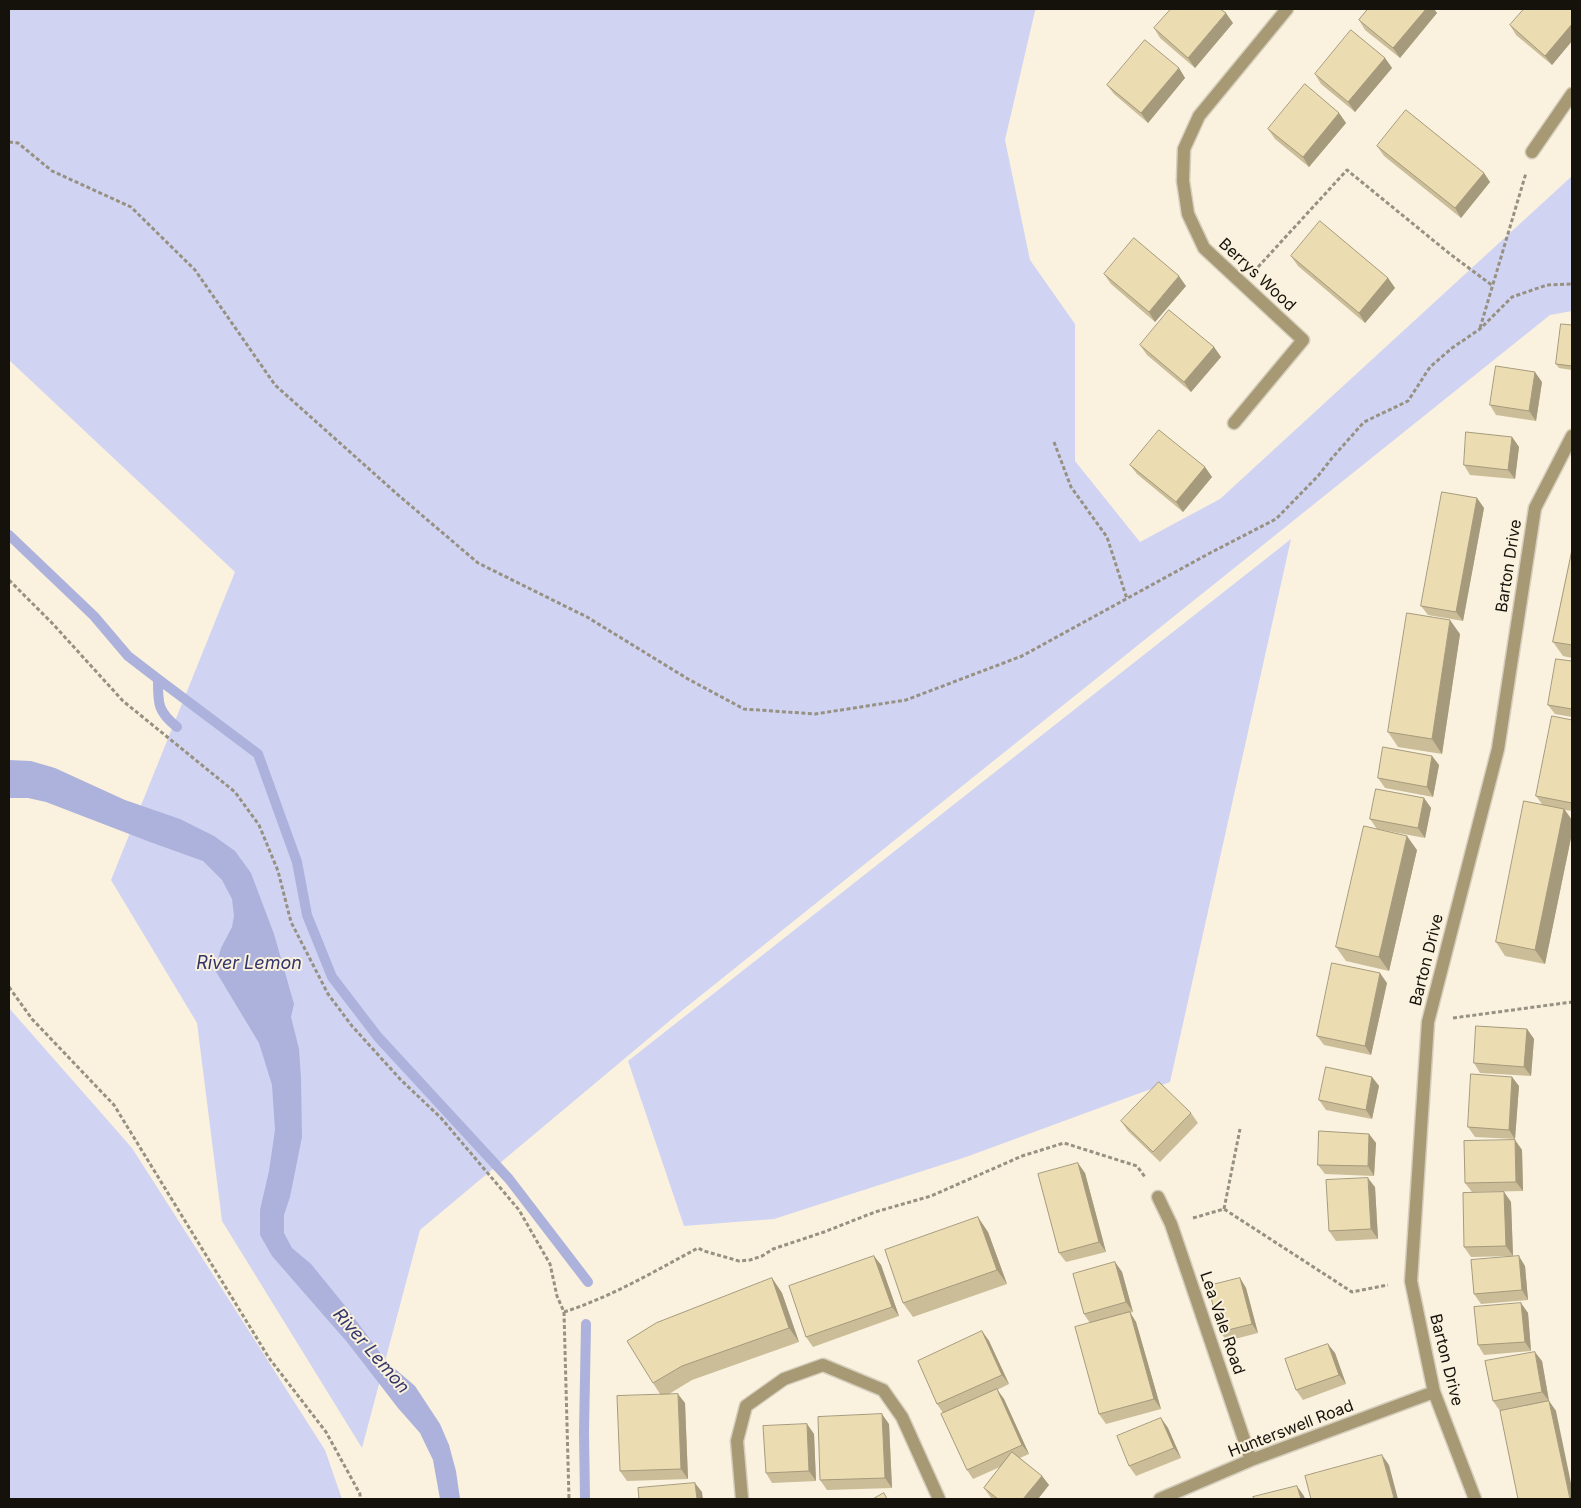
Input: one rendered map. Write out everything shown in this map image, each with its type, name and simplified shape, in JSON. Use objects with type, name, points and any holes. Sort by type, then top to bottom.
[{"type":"street","name":"Berrys Wood","points":[[1234,423],[1303,340],[1204,248],[1188,214],[1183,181],[1184,150],[1199,116],[1287,9]]},
{"type":"street","points":[[1532,152],[1572,94]]},
{"type":"street","name":"Barton Drive","points":[[1475,1499],[1434,1392],[1411,1281],[1428,1022],[1498,749],[1534,508],[1572,436]]},
{"type":"street","name":"Lea Vale Road","points":[[1158,1197],[1171,1224],[1251,1460]]},
{"type":"street","points":[[742,1499],[737,1441],[746,1406],[784,1379],[823,1365],[883,1390],[902,1417],[939,1499]]},
{"type":"street","name":"Hunterswell Road","points":[[1160,1499],[1251,1460],[1434,1392]]},
{"type":"path","points":[[9,142],[18,143],[52,172],[131,207],[195,270],[275,386],[397,494],[478,562],[587,617],[688,680],[744,709],[816,714],[906,700],[1022,656],[1276,519],[1318,476],[1364,422],[1408,401],[1430,367],[1452,348],[1480,329],[1512,297],[1547,285],[1572,284]]},
{"type":"path","points":[[1480,329],[1532,152]]},
{"type":"path","points":[[1242,284],[1347,170],[1450,254],[1493,286]]},
{"type":"path","points":[[1054,442],[1071,487],[1107,537],[1127,599]]},
{"type":"path","points":[[9,580],[123,701],[235,792],[259,824],[278,871],[291,922],[328,994],[352,1026],[400,1079],[442,1118],[519,1210],[550,1264],[557,1296],[564,1312],[570,1499]]},
{"type":"path","points":[[9,987],[32,1019],[114,1105],[269,1358],[326,1432],[360,1494],[360,1499]]},
{"type":"path","points":[[1428,1022],[1572,1002]]},
{"type":"path","points":[[1224,1209],[1240,1129]]},
{"type":"path","points":[[564,1312],[580,1307],[648,1275],[698,1248],[739,1261],[750,1260],[762,1256],[773,1249],[875,1212],[932,1196],[1022,1156],[1064,1143],[1137,1166],[1158,1197]]},
{"type":"path","points":[[1171,1224],[1224,1209],[1352,1292],[1411,1281]]},
{"type":"shaded area","points":[[9,9],[1036,9],[1005,140],[1030,260],[1075,324],[1075,461],[1140,542],[1220,499],[1572,176],[1572,311],[1550,315],[679,1013],[420,1230],[362,1448],[222,1221],[197,1023],[111,880],[235,572],[9,360]]},
{"type":"shaded area","points":[[1291,539],[1170,1082],[966,1157],[774,1219],[684,1226],[628,1061]]},
{"type":"shaded area","points":[[9,1008],[132,1148],[325,1450],[342,1499],[9,1499]]},
{"type":"water","name":"River Lemon","points":[[9,760],[31,761],[55,768],[125,800],[180,819],[214,836],[235,851],[251,873],[274,934],[294,1004],[291,1017],[299,1049],[302,1137],[290,1197],[284,1215],[284,1233],[292,1248],[311,1264],[387,1362],[415,1386],[440,1424],[449,1445],[456,1471],[460,1499],[440,1499],[433,1460],[420,1433],[398,1408],[347,1342],[272,1256],[260,1235],[260,1210],[269,1171],[275,1130],[272,1085],[259,1043],[215,970],[221,948],[232,927],[234,916],[232,899],[222,880],[203,861],[46,802],[28,798],[9,798]]},
{"type":"building","points":[[1171,9],[1220,9],[1226,13],[1188,58],[1154,28]]},
{"type":"building","points":[[1368,9],[1426,9],[1393,48],[1359,20]]},
{"type":"building","points":[[1524,9],[1572,9],[1572,24],[1545,56],[1510,25]]},
{"type":"building","points":[[1351,30],[1385,58],[1348,102],[1315,74]]},
{"type":"building","points":[[1145,40],[1179,68],[1141,113],[1107,85]]},
{"type":"building","points":[[1305,84],[1339,113],[1303,157],[1268,129]]},
{"type":"building","points":[[1406,110],[1484,173],[1455,208],[1377,146]]},
{"type":"building","points":[[1320,221],[1388,278],[1359,313],[1291,256]]},
{"type":"building","points":[[1134,238],[1179,276],[1149,312],[1104,274]]},
{"type":"building","points":[[1169,310],[1214,347],[1184,382],[1140,345]]},
{"type":"building","points":[[1561,324],[1572,325],[1572,366],[1556,364]]},
{"type":"building","points":[[1496,366],[1535,372],[1529,411],[1490,405]]},
{"type":"building","points":[[1159,430],[1205,467],[1176,502],[1130,465]]},
{"type":"building","points":[[1466,432],[1512,437],[1508,470],[1464,465]]},
{"type":"building","points":[[1442,492],[1477,498],[1456,612],[1421,606]]},
{"type":"building","points":[[1572,550],[1572,645],[1553,642]]},
{"type":"building","points":[[1407,613],[1450,620],[1432,739],[1388,732]]},
{"type":"building","points":[[1556,659],[1572,661],[1572,709],[1548,705]]},
{"type":"building","points":[[1552,716],[1572,720],[1572,803],[1536,796]]},
{"type":"building","points":[[1383,747],[1432,756],[1427,787],[1378,778]]},
{"type":"building","points":[[1376,789],[1424,798],[1418,828],[1370,819]]},
{"type":"building","points":[[1524,801],[1564,809],[1535,950],[1496,942]]},
{"type":"building","points":[[1364,826],[1407,836],[1379,957],[1336,947]]},
{"type":"building","points":[[1332,963],[1380,973],[1365,1046],[1317,1036]]},
{"type":"building","points":[[1476,1026],[1527,1029],[1524,1067],[1474,1063]]},
{"type":"building","points":[[1326,1067],[1372,1077],[1366,1110],[1319,1100]]},
{"type":"building","points":[[1471,1074],[1512,1077],[1509,1130],[1468,1127]]},
{"type":"building","points":[[1159,1082],[1191,1113],[1153,1152],[1121,1121]]},
{"type":"building","points":[[1319,1131],[1369,1134],[1368,1166],[1318,1165]]},
{"type":"building","points":[[1515,1140],[1516,1182],[1465,1183],[1464,1141]]},
{"type":"building","points":[[1078,1163],[1099,1242],[1059,1253],[1038,1174]]},
{"type":"building","points":[[1368,1178],[1371,1229],[1329,1231],[1326,1180]]},
{"type":"building","points":[[1504,1192],[1506,1246],[1464,1247],[1463,1193]]},
{"type":"building","points":[[978,1217],[997,1270],[903,1303],[885,1250]]},
{"type":"building","points":[[874,1256],[892,1307],[806,1337],[789,1286]]},
{"type":"building","points":[[1519,1256],[1522,1290],[1474,1294],[1471,1260]]},
{"type":"building","points":[[1115,1262],[1126,1302],[1084,1314],[1073,1274]]},
{"type":"building","points":[[772,1278],[789,1328],[682,1366],[653,1383],[627,1341],[656,1323]]},
{"type":"building","points":[[1240,1278],[1252,1324],[1220,1332],[1208,1286]]},
{"type":"building","points":[[1521,1303],[1525,1342],[1478,1345],[1474,1307]]},
{"type":"building","points":[[1130,1312],[1154,1399],[1099,1414],[1075,1327]]},
{"type":"building","points":[[982,1331],[1002,1375],[937,1404],[918,1361]]},
{"type":"building","points":[[1328,1344],[1339,1375],[1296,1390],[1285,1359]]},
{"type":"building","points":[[1535,1352],[1542,1392],[1493,1401],[1485,1361]]},
{"type":"building","points":[[997,1389],[1022,1445],[967,1470],[941,1414]]},
{"type":"building","points":[[678,1394],[681,1469],[620,1471],[617,1396]]},
{"type":"building","points":[[1549,1401],[1570,1499],[1518,1499],[1500,1411]]},
{"type":"building","points":[[882,1414],[885,1478],[820,1480],[818,1417]]},
{"type":"building","points":[[1161,1418],[1174,1448],[1129,1466],[1117,1436]]},
{"type":"building","points":[[807,1424],[809,1471],[766,1473],[763,1426]]},
{"type":"building","points":[[1012,1452],[1042,1476],[1023,1499],[998,1499],[984,1488]]},
{"type":"building","points":[[1382,1455],[1394,1498],[1311,1499],[1305,1476]]},
{"type":"building","points":[[695,1483],[697,1499],[639,1499],[638,1488]]},
{"type":"building","points":[[1297,1486],[1301,1499],[1254,1499],[1253,1497]]},
{"type":"building","points":[[884,1493],[887,1499],[873,1499]]},
{"type":"waterway","points":[[9,535],[94,616],[128,656],[158,679],[160,706],[170,721],[177,727]]},
{"type":"waterway","points":[[158,679],[258,754],[297,862],[307,915],[332,977],[378,1037],[509,1179],[588,1282]]},
{"type":"waterway","points":[[585,1499],[586,1324]]}]
